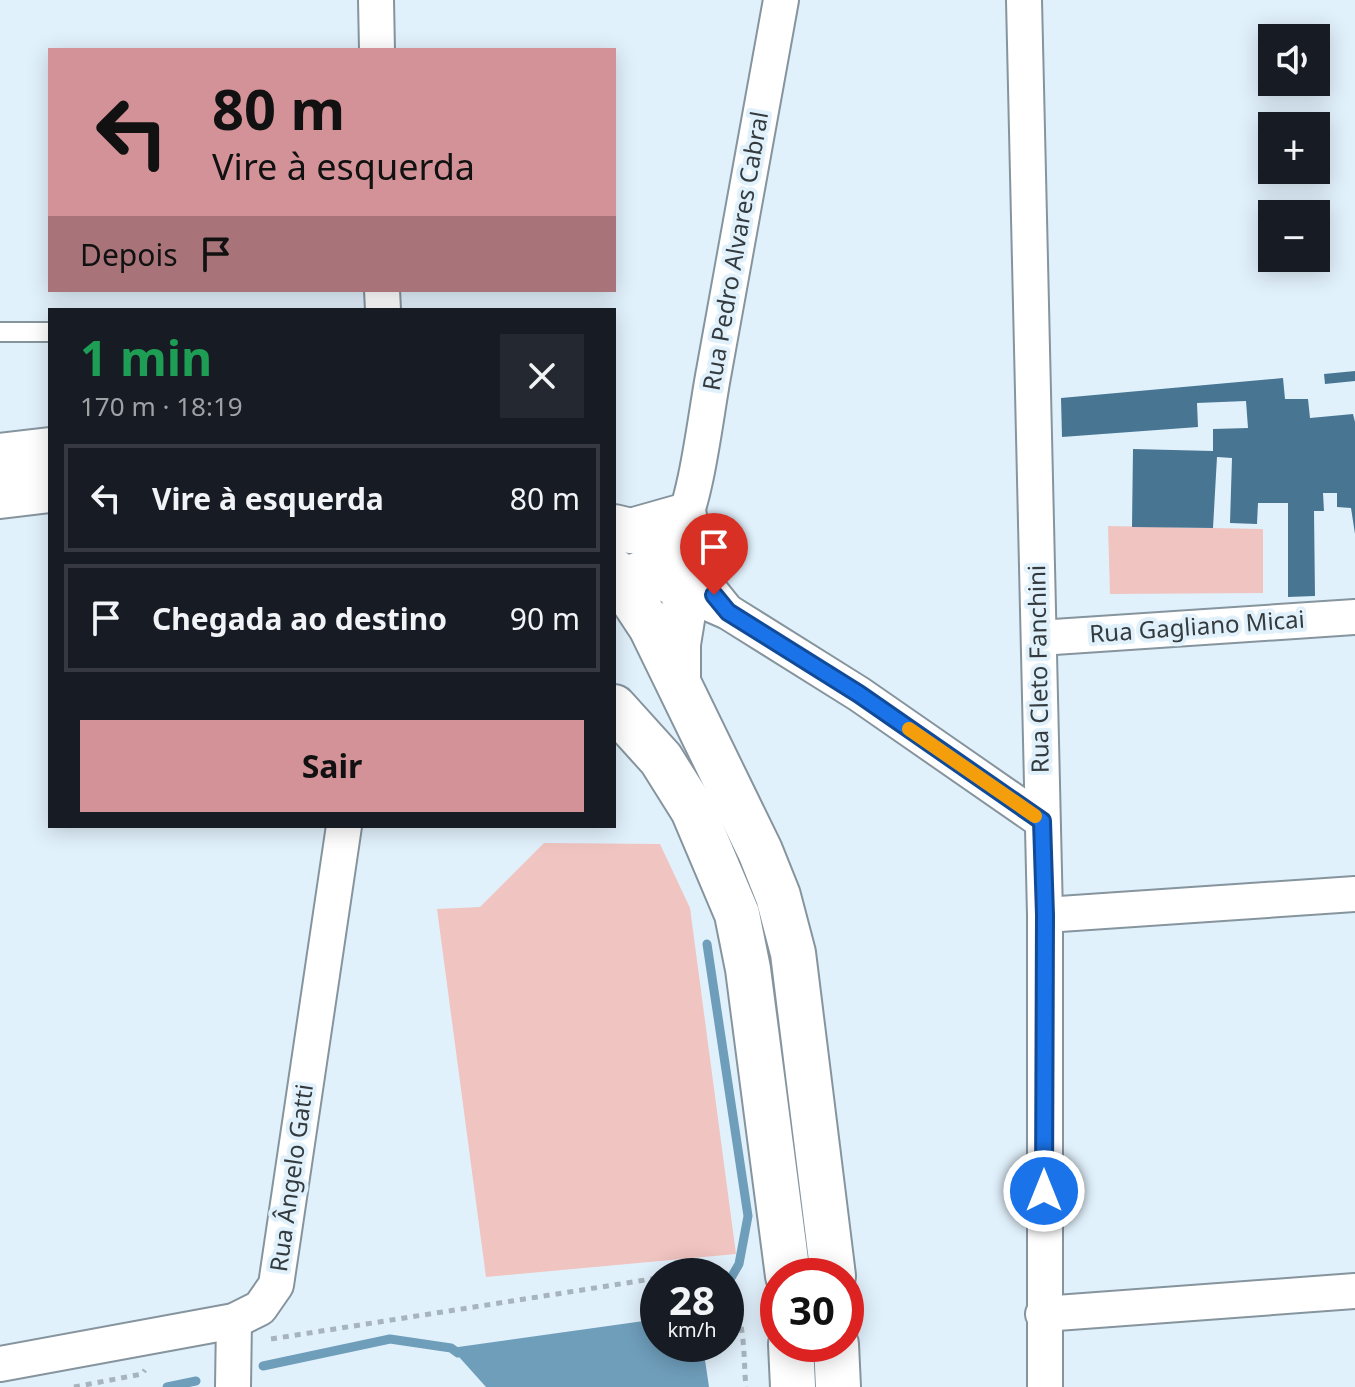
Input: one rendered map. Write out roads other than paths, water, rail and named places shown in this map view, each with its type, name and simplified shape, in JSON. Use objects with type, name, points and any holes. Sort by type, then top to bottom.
[{"type":"main road","points":[[0,456],[48,450]]},
{"type":"main road","points":[[0,496],[48,490]]},
{"type":"main road","points":[[616,527],[631,531],[656,560],[678,644],[678,683]]},
{"type":"main road","points":[[656,560],[651,627],[778,896],[793,953],[831,1258]]},
{"type":"main road","points":[[616,709],[661,759],[693,810],[737,914],[748,969],[786,1258]]},
{"type":"main road","points":[[792,1362],[793,1387]]},
{"type":"main road","points":[[837,1362],[838,1387]]},
{"type":"street","points":[[376,0],[377,48]]},
{"type":"street","name":"Rua Pedro Alvares Cabral","points":[[656,560],[781,0]]},
{"type":"street","name":"Rua Cleto Fanchini","points":[[1024,0],[1045,915],[1045,1387]]},
{"type":"street","points":[[656,560],[728,612],[859,694],[1042,821]]},
{"type":"street","name":"Rua Gagliano Micai","points":[[1039,638],[1355,617]]},
{"type":"street","name":"Rua Ângelo Gatti","points":[[0,1364],[233,1333],[260,1308],[276,1285],[344,828]]},
{"type":"street","points":[[1045,915],[1355,894]]},
{"type":"street","points":[[1043,1314],[1355,1291]]},
{"type":"street","points":[[233,1333],[233,1387]]},
{"type":"lane","points":[[0,332],[48,332]]},
{"type":"water","points":[[640,1322],[640,1362],[705,1362],[709,1387],[486,1387],[451,1348]]},
{"type":"waterway","points":[[707,944],[748,1216],[740,1258]]},
{"type":"waterway","points":[[263,1366],[390,1339],[451,1348],[458,1353]]},
{"type":"waterway","points":[[167,1387],[196,1381]]}]
